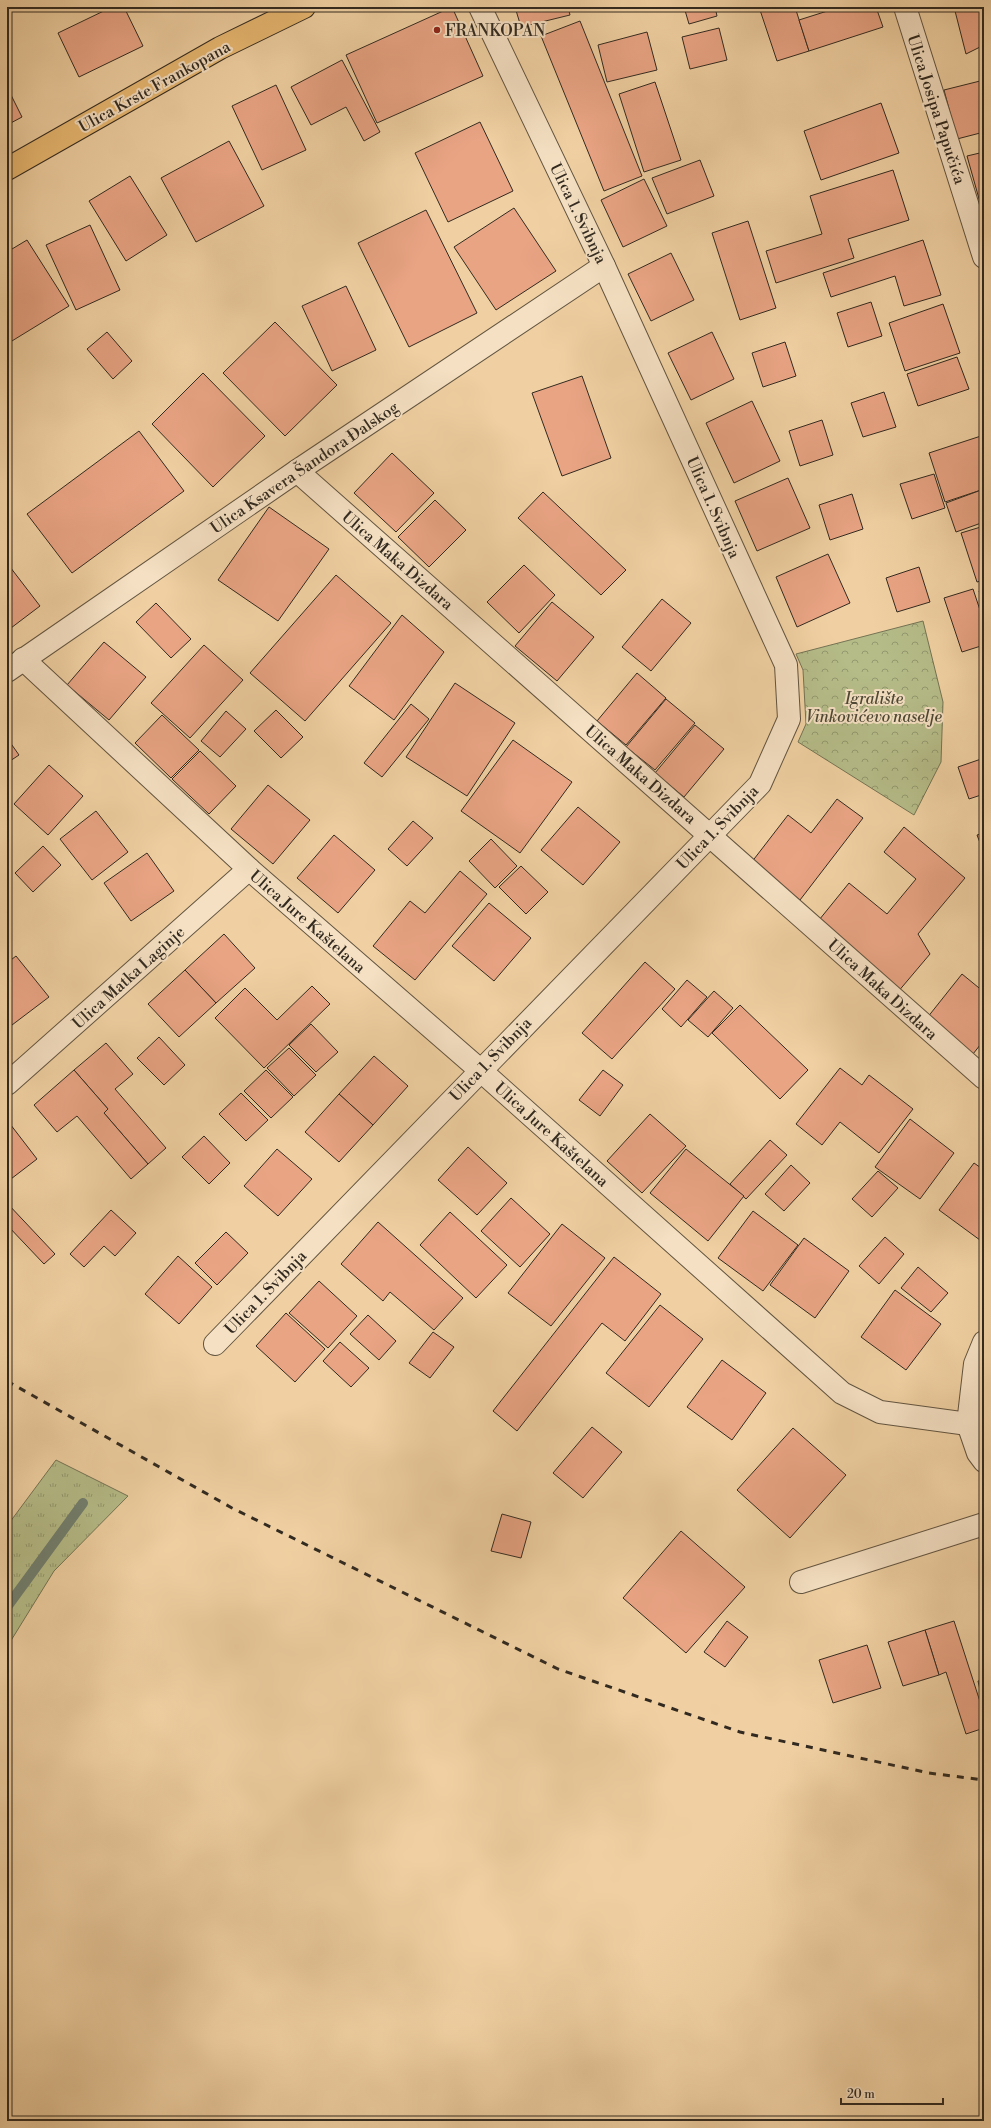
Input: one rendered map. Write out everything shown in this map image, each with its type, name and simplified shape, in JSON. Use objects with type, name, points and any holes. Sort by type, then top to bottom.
[{"type":"main road","name":"Ulica Krste Frankopana","points":[[7,169],[220,48],[304,7]]},
{"type":"street","name":"Ulica 1. Svibnja","points":[[215,1344],[760,784],[789,718],[786,665],[604,266],[480,7]]},
{"type":"street","name":"Ulica Josipa Papučića","points":[[905,7],[984,258]]},
{"type":"street","name":"Ulica Ksavera Šandora Đalskog","points":[[15,665],[297,471],[604,266]]},
{"type":"street","name":"Ulica Maka Dizdara","points":[[297,471],[710,834],[984,1078]]},
{"type":"street","name":"Ulica Jure Kaštelana","points":[[15,665],[480,1070],[842,1393],[880,1412],[968,1424]]},
{"type":"street","name":"Ulica Matka Laginje","points":[[7,1084],[249,869]]},
{"type":"street","points":[[984,1342],[975,1364],[968,1424],[978,1453],[984,1461]]},
{"type":"street","points":[[801,1582],[984,1524]]},
{"type":"green space","name":"Igralište Vinkovićevo naselje","points":[[923,621],[943,702],[941,762],[914,815],[798,742],[806,724],[803,670],[796,654]]},
{"type":"green space","points":[[56,1460],[128,1496],[54,1571],[7,1647],[7,1526]]},
{"type":"building","points":[[7,7],[22,7],[7,14]]},
{"type":"building","points":[[112,7],[124,7],[143,46],[79,77],[58,33]]},
{"type":"building","points":[[452,7],[483,76],[377,123],[346,55]]},
{"type":"building","points":[[515,7],[568,7],[570,15],[521,27]]},
{"type":"building","points":[[684,7],[715,7],[717,16],[689,24]]},
{"type":"building","points":[[759,7],[795,7],[809,51],[777,61]]},
{"type":"building","points":[[840,7],[876,7],[883,27],[809,51],[799,20]]},
{"type":"building","points":[[954,7],[984,7],[984,45],[966,54]]},
{"type":"building","points":[[580,21],[642,176],[604,191],[541,36]]},
{"type":"building","points":[[719,28],[727,60],[690,69],[682,37]]},
{"type":"building","points":[[647,32],[657,70],[607,82],[598,45]]},
{"type":"building","points":[[342,60],[380,132],[364,141],[346,107],[311,125],[291,87]]},
{"type":"building","points":[[984,80],[984,132],[957,139],[944,90]]},
{"type":"building","points":[[655,82],[681,160],[644,172],[619,94]]},
{"type":"building","points":[[276,85],[306,150],[262,170],[232,106]]},
{"type":"building","points":[[7,87],[22,117],[7,125]]},
{"type":"building","points":[[881,103],[899,153],[821,180],[804,131]]},
{"type":"building","points":[[480,122],[513,191],[448,222],[415,153]]},
{"type":"building","points":[[229,141],[264,206],[196,242],[161,178]]},
{"type":"building","points":[[984,152],[984,212],[983,213],[967,156]]},
{"type":"building","points":[[700,160],[714,196],[667,214],[652,178]]},
{"type":"building","points":[[893,170],[909,220],[848,239],[854,258],[776,283],[766,251],[822,234],[810,196]]},
{"type":"building","points":[[130,176],[167,235],[126,261],[89,201]]},
{"type":"building","points":[[644,179],[667,226],[623,247],[601,200]]},
{"type":"building","points":[[514,208],[556,271],[496,310],[454,247]]},
{"type":"building","points":[[426,210],[477,313],[409,347],[358,243]]},
{"type":"building","points":[[748,221],[776,308],[740,320],[712,233]]},
{"type":"building","points":[[90,225],[120,290],[76,310],[46,245]]},
{"type":"building","points":[[27,240],[69,306],[7,344],[7,252]]},
{"type":"building","points":[[923,240],[941,295],[904,306],[895,276],[831,297],[823,273]]},
{"type":"building","points":[[671,253],[694,300],[651,321],[628,274]]},
{"type":"building","points":[[346,286],[376,350],[332,371],[302,306]]},
{"type":"building","points":[[871,302],[882,336],[848,347],[837,313]]},
{"type":"building","points":[[943,304],[960,353],[905,371],[889,323]]},
{"type":"building","points":[[275,322],[337,385],[285,436],[223,373]]},
{"type":"building","points":[[107,332],[132,361],[113,379],[87,349]]},
{"type":"building","points":[[712,332],[734,379],[691,400],[668,353]]},
{"type":"building","points":[[785,342],[796,376],[763,387],[752,353]]},
{"type":"building","points":[[957,357],[969,389],[918,406],[907,374]]},
{"type":"building","points":[[203,373],[265,436],[213,487],[152,424]]},
{"type":"building","points":[[582,376],[611,458],[562,476],[532,393]]},
{"type":"building","points":[[884,392],[896,427],[863,437],[851,403]]},
{"type":"building","points":[[752,401],[780,461],[734,483],[706,423]]},
{"type":"building","points":[[822,420],[833,455],[800,466],[789,431]]},
{"type":"building","points":[[139,431],[184,491],[72,573],[27,514]]},
{"type":"building","points":[[984,435],[984,489],[945,502],[929,453]]},
{"type":"building","points":[[392,453],[434,493],[396,532],[354,493]]},
{"type":"building","points":[[934,474],[945,508],[912,519],[900,484]]},
{"type":"building","points":[[788,478],[810,528],[757,551],[735,501]]},
{"type":"building","points":[[984,489],[984,522],[956,532],[946,503]]},
{"type":"building","points":[[543,492],[626,570],[601,595],[518,518]]},
{"type":"building","points":[[852,494],[863,529],[830,540],[819,505]]},
{"type":"building","points":[[435,500],[466,530],[429,567],[398,537]]},
{"type":"building","points":[[269,507],[329,549],[278,621],[218,580]]},
{"type":"building","points":[[984,526],[984,580],[977,582],[961,533]]},
{"type":"building","points":[[828,554],[850,603],[797,627],[776,577]]},
{"type":"building","points":[[7,563],[40,606],[7,631]]},
{"type":"building","points":[[524,565],[555,595],[519,633],[487,602]]},
{"type":"building","points":[[919,567],[930,602],[897,612],[886,578]]},
{"type":"building","points":[[336,575],[391,623],[305,721],[250,673]]},
{"type":"building","points":[[973,589],[984,622],[984,645],[962,652],[944,598]]},
{"type":"building","points":[[984,589],[984,605],[979,591]]},
{"type":"building","points":[[662,599],[691,623],[651,671],[622,647]]},
{"type":"building","points":[[552,602],[594,637],[557,681],[515,646]]},
{"type":"building","points":[[156,603],[191,639],[171,658],[136,622]]},
{"type":"building","points":[[402,615],[444,652],[394,720],[349,686]]},
{"type":"building","points":[[104,642],[146,677],[109,720],[67,685]]},
{"type":"building","points":[[204,645],[243,680],[190,738],[151,703]]},
{"type":"building","points":[[637,673],[666,698],[626,745],[597,721]]},
{"type":"building","points":[[455,683],[515,723],[467,796],[406,757]]},
{"type":"building","points":[[666,699],[695,723],[655,770],[626,747]]},
{"type":"building","points":[[411,704],[429,719],[382,777],[364,763]]},
{"type":"building","points":[[276,710],[303,737],[281,758],[254,731]]},
{"type":"building","points":[[226,711],[246,729],[220,757],[201,741]]},
{"type":"building","points":[[162,715],[199,750],[171,778],[135,743]]},
{"type":"building","points":[[695,725],[724,749],[684,797],[655,773]]},
{"type":"building","points":[[7,738],[19,755],[7,763]]},
{"type":"building","points":[[513,740],[572,782],[520,853],[461,811]]},
{"type":"building","points":[[200,751],[236,786],[209,814],[172,779]]},
{"type":"building","points":[[984,758],[984,794],[969,799],[958,767]]},
{"type":"building","points":[[49,765],[83,796],[48,835],[14,804]]},
{"type":"building","points":[[268,785],[310,820],[273,864],[231,829]]},
{"type":"building","points":[[837,799],[863,818],[800,900],[751,863],[788,815],[811,833]]},
{"type":"building","points":[[578,807],[620,842],[583,885],[541,850]]},
{"type":"building","points":[[96,811],[128,852],[92,880],[60,839]]},
{"type":"building","points":[[413,821],[433,838],[407,866],[388,849]]},
{"type":"building","points":[[904,827],[965,878],[918,934],[930,954],[897,993],[815,925],[849,883],[887,914],[916,879],[884,852]]},
{"type":"building","points":[[984,833],[984,853],[977,835]]},
{"type":"building","points":[[334,835],[375,870],[338,913],[297,878]]},
{"type":"building","points":[[491,839],[517,866],[495,888],[469,861]]},
{"type":"building","points":[[43,846],[61,865],[33,892],[15,873]]},
{"type":"building","points":[[147,853],[174,891],[131,921],[104,883]]},
{"type":"building","points":[[521,866],[548,892],[526,914],[499,887]]},
{"type":"building","points":[[460,871],[487,894],[415,980],[373,946],[410,901],[425,913]]},
{"type":"building","points":[[489,903],[531,938],[494,981],[452,946]]},
{"type":"building","points":[[224,934],[255,968],[216,1003],[185,970]]},
{"type":"building","points":[[16,956],[49,997],[12,1025],[7,1018],[7,963]]},
{"type":"building","points":[[645,962],[675,989],[612,1059],[582,1033]]},
{"type":"building","points":[[185,970],[216,1003],[179,1037],[148,1004]]},
{"type":"building","points":[[962,974],[984,992],[984,1040],[973,1054],[927,1018]]},
{"type":"building","points":[[687,980],[707,997],[681,1027],[662,1009]]},
{"type":"building","points":[[312,986],[330,1004],[264,1068],[215,1018],[245,988],[277,1020]]},
{"type":"building","points":[[714,991],[733,1008],[708,1037],[688,1020]]},
{"type":"building","points":[[740,1005],[808,1070],[780,1099],[712,1033]]},
{"type":"building","points":[[311,1024],[338,1052],[316,1072],[289,1045]]},
{"type":"building","points":[[159,1037],[185,1065],[164,1085],[137,1058]]},
{"type":"building","points":[[106,1043],[133,1074],[115,1089],[166,1148],[148,1164],[104,1113],[108,1109],[74,1070]]},
{"type":"building","points":[[289,1048],[316,1075],[294,1096],[267,1068]]},
{"type":"building","points":[[374,1056],[408,1086],[373,1125],[339,1094]]},
{"type":"building","points":[[840,1068],[862,1085],[869,1075],[913,1109],[879,1153],[840,1122],[822,1145],[796,1124]]},
{"type":"building","points":[[74,1070],[108,1109],[104,1113],[148,1164],[131,1179],[77,1116],[57,1132],[34,1105]]},
{"type":"building","points":[[266,1070],[293,1097],[271,1118],[244,1091]]},
{"type":"building","points":[[603,1070],[623,1085],[600,1116],[579,1100]]},
{"type":"building","points":[[241,1093],[268,1120],[246,1141],[219,1114]]},
{"type":"building","points":[[339,1094],[373,1125],[339,1162],[305,1132]]},
{"type":"building","points":[[650,1114],[686,1146],[642,1193],[607,1161]]},
{"type":"building","points":[[910,1119],[954,1153],[920,1199],[875,1167]]},
{"type":"building","points":[[7,1120],[37,1159],[7,1182]]},
{"type":"building","points":[[204,1136],[230,1163],[209,1184],[182,1157]]},
{"type":"building","points":[[770,1140],[787,1155],[746,1199],[730,1184]]},
{"type":"building","points":[[468,1147],[507,1183],[477,1215],[438,1180]]},
{"type":"building","points":[[277,1149],[312,1179],[278,1216],[244,1186]]},
{"type":"building","points":[[686,1149],[744,1196],[708,1241],[650,1193]]},
{"type":"building","points":[[974,1163],[984,1170],[984,1243],[939,1210]]},
{"type":"building","points":[[791,1165],[810,1183],[784,1211],[765,1194]]},
{"type":"building","points":[[878,1171],[898,1188],[872,1217],[852,1199]]},
{"type":"building","points":[[511,1198],[550,1234],[520,1267],[481,1231]]},
{"type":"building","points":[[7,1203],[55,1254],[44,1264],[7,1225]]},
{"type":"building","points":[[111,1210],[136,1233],[115,1256],[104,1246],[84,1267],[70,1254]]},
{"type":"building","points":[[753,1211],[798,1245],[763,1291],[718,1258]]},
{"type":"building","points":[[450,1212],[507,1265],[476,1298],[420,1245]]},
{"type":"building","points":[[378,1222],[463,1298],[434,1330],[390,1292],[383,1301],[341,1264]]},
{"type":"building","points":[[562,1224],[605,1258],[551,1326],[508,1293]]},
{"type":"building","points":[[226,1232],[248,1253],[217,1285],[195,1263]]},
{"type":"building","points":[[885,1237],[904,1254],[879,1284],[859,1266]]},
{"type":"building","points":[[804,1238],[849,1271],[815,1318],[770,1285]]},
{"type":"building","points":[[178,1256],[212,1287],[179,1324],[145,1294]]},
{"type":"building","points":[[614,1257],[661,1294],[625,1341],[602,1323],[517,1431],[493,1411]]},
{"type":"building","points":[[918,1267],[948,1293],[931,1312],[901,1288]]},
{"type":"building","points":[[319,1281],[357,1316],[328,1348],[289,1313]]},
{"type":"building","points":[[895,1290],[941,1324],[906,1370],[861,1337]]},
{"type":"building","points":[[660,1305],[703,1339],[649,1407],[606,1373]]},
{"type":"building","points":[[286,1313],[325,1349],[295,1382],[256,1346]]},
{"type":"building","points":[[368,1315],[396,1341],[379,1360],[350,1334]]},
{"type":"building","points":[[433,1332],[454,1347],[430,1378],[409,1363]]},
{"type":"building","points":[[340,1342],[369,1368],[351,1387],[323,1361]]},
{"type":"building","points":[[722,1360],[766,1393],[732,1440],[687,1407]]},
{"type":"building","points":[[592,1427],[622,1452],[583,1498],[553,1473]]},
{"type":"building","points":[[793,1428],[846,1475],[790,1538],[737,1490]]},
{"type":"building","points":[[502,1514],[531,1522],[521,1558],[491,1551]]},
{"type":"building","points":[[681,1531],[745,1587],[686,1653],[623,1598]]},
{"type":"building","points":[[984,1613],[984,1625],[981,1614]]},
{"type":"building","points":[[727,1621],[748,1637],[725,1667],[704,1652]]},
{"type":"building","points":[[954,1621],[984,1714],[984,1728],[966,1734],[946,1672],[939,1675],[925,1630]]},
{"type":"building","points":[[925,1630],[939,1675],[903,1686],[888,1642]]},
{"type":"building","points":[[867,1645],[881,1688],[833,1703],[819,1660]]},
{"type":"building","points":[[984,1680],[984,1708],[978,1681]]},
{"type":"waterway","points":[[7,1607],[83,1503]]},
{"type":"railway","points":[[7,1381],[232,1508],[558,1669],[740,1732],[929,1773],[984,1780]]},
{"type":"place","name":"FRANKOPAN","points":[[437,30]]}]
